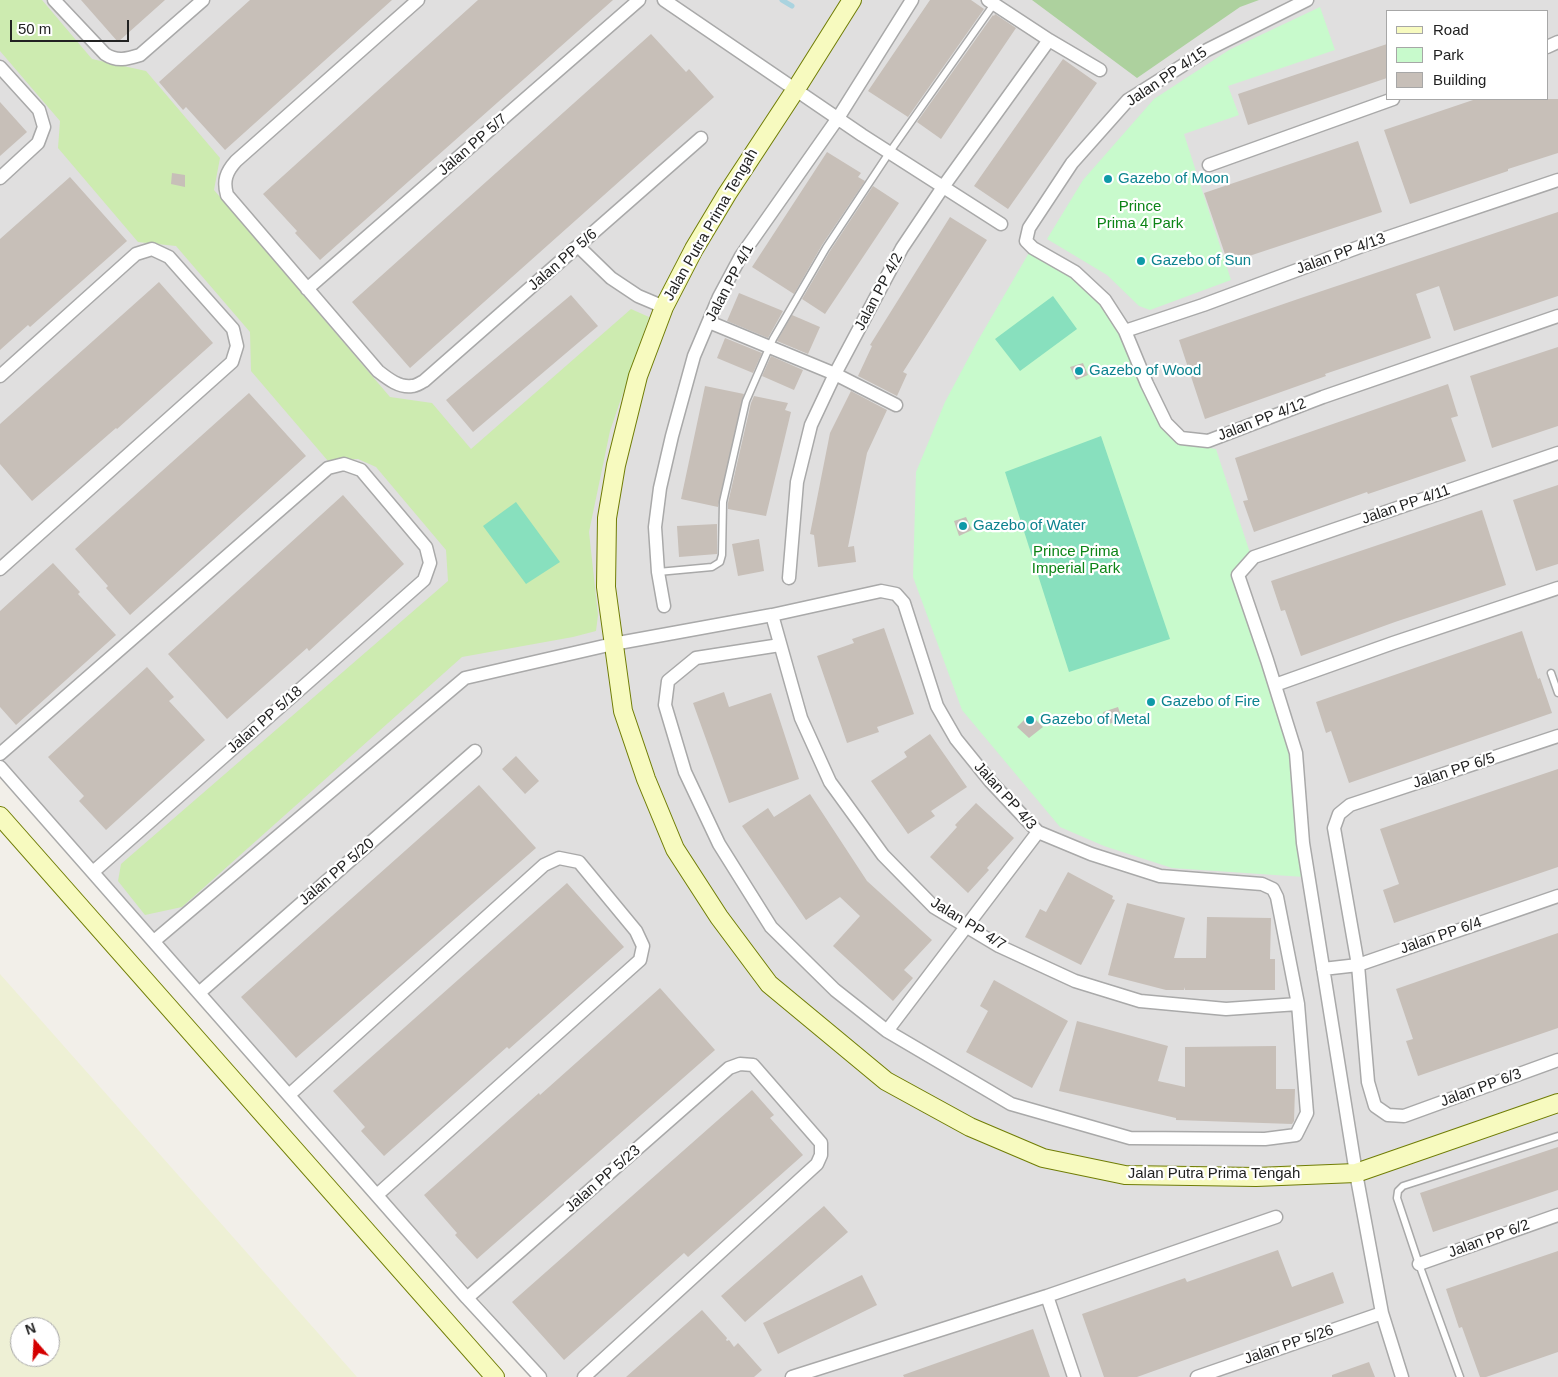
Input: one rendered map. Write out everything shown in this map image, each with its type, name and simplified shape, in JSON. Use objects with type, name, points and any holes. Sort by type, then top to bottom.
[{"type":"street","points":[[54,0],[105,54],[114,59],[128,59],[140,55],[203,0]]},
{"type":"street","points":[[308,289],[227,195],[224,185],[229,168],[418,0]]},
{"type":"street","name":"Jalan PP 5/7","points":[[308,289],[639,0]]},
{"type":"street","points":[[664,0],[889,153],[1001,224]]},
{"type":"street","name":"Jalan Putra Prima Tengah","points":[[852,0],[727,194],[694,249],[664,307],[638,376],[616,465],[607,518],[606,588],[623,711],[646,779],[674,849],[719,917],[769,984],[886,1081],[970,1127],[1043,1158],[1125,1175],[1256,1177],[1356,1172],[1558,1103]]},
{"type":"street","name":"Jalan PP 4/1","points":[[664,606],[658,572],[655,528],[660,488],[694,356],[719,297],[741,256],[838,118],[912,0]]},
{"type":"street","name":"Jalan PP 4/15","points":[[1026,241],[1028,228],[1072,163],[1128,100],[1206,50],[1307,0]]},
{"type":"street","points":[[991,2],[1049,40],[1100,70]]},
{"type":"street","name":"Jalan PP 4/2","points":[[789,578],[797,482],[811,426],[835,374],[902,248],[943,187],[1049,40]]},
{"type":"street","points":[[0,67],[40,110],[44,127],[38,143],[0,178]]},
{"type":"street","points":[[1209,164],[1390,100]]},
{"type":"street","name":"Jalan PP 5/6","points":[[308,289],[378,371],[389,380],[401,385],[412,386],[424,381],[701,138]]},
{"type":"street","name":"Jalan PP 4/13","points":[[1125,331],[1203,305],[1362,246],[1558,180]]},
{"type":"street","name":"Jalan PP 4/12","points":[[1026,241],[1034,248],[1075,272],[1105,300],[1125,331],[1166,423],[1181,438],[1208,441],[1323,397],[1558,316]]},
{"type":"street","points":[[578,246],[611,278],[638,296],[664,307]]},
{"type":"street","points":[[0,376],[136,254],[152,249],[169,256],[234,329],[237,346],[232,362],[0,569]]},
{"type":"street","points":[[709,322],[835,374],[896,405]]},
{"type":"street","name":"Jalan PP 4/11","points":[[1275,685],[1238,575],[1254,557],[1558,453]]},
{"type":"street","name":"Jalan PP 5/18","points":[[0,754],[328,468],[344,464],[361,470],[426,547],[430,563],[424,580],[93,872]]},
{"type":"street","points":[[1402,1377],[1382,1313],[1356,1172],[1303,843],[1296,753],[1275,685],[1558,588]]},
{"type":"street","name":"Jalan PP 4/3","points":[[772,615],[881,591],[896,594],[904,603],[937,706],[956,739],[990,781],[1038,832],[1091,854],[1160,876],[1262,884],[1273,889],[1277,897],[1298,1004]]},
{"type":"street","points":[[154,941],[465,678],[613,644],[772,615]]},
{"type":"street","name":"Jalan PP 4/7","points":[[772,615],[801,718],[830,782],[883,855],[934,907],[999,946],[1075,981],[1140,1002],[1226,1009],[1298,1004]]},
{"type":"street","points":[[780,645],[696,658],[668,681],[665,705],[685,772],[719,844],[771,927],[835,990],[887,1031],[1011,1104],[1130,1138],[1265,1139],[1296,1135],[1307,1112],[1298,1004]]},
{"type":"street","name":"Jalan PP 6/5","points":[[1358,964],[1334,828],[1339,814],[1350,805],[1558,736]]},
{"type":"street","name":"Jalan PP 5/20","points":[[199,993],[475,751]]},
{"type":"street","points":[[0,767],[467,1298],[540,1377]]},
{"type":"street","points":[[0,816],[495,1377]]},
{"type":"street","points":[[887,1031],[1038,832]]},
{"type":"street","points":[[289,1095],[544,865],[559,858],[579,862],[636,931],[643,946],[640,960],[377,1195]]},
{"type":"street","name":"Jalan PP 6/4","points":[[1323,969],[1358,964],[1558,896]]},
{"type":"street","name":"Jalan PP 6/3","points":[[1358,964],[1368,1082],[1375,1106],[1388,1115],[1404,1116],[1558,1060]]},
{"type":"street","name":"Jalan PP 5/23","points":[[467,1298],[729,1068],[740,1064],[753,1065],[821,1143],[821,1155],[817,1164],[584,1377]]},
{"type":"street","name":"Jalan PP 6/2","points":[[1419,1264],[1558,1214]]},
{"type":"street","points":[[792,1377],[1047,1296],[1276,1217]]},
{"type":"street","points":[[1047,1296],[1074,1377]]},
{"type":"street","name":"Jalan PP 5/26","points":[[1196,1377],[1382,1313]]},
{"type":"lane","points":[[658,572],[712,567],[720,562],[722,555],[723,502],[746,401],[772,339],[826,248],[991,2]]},
{"type":"lane","points":[[1551,673],[1558,693]]},
{"type":"lane","points":[[1460,1377],[1419,1264],[1397,1198],[1398,1192],[1403,1186],[1558,1136]]},
{"type":"shaded area","points":[[0,0],[1558,0],[1558,1377],[548,1377],[0,761]]},
{"type":"green space","points":[[0,0],[42,0],[92,59],[146,71],[220,158],[214,190],[390,397],[432,403],[471,449],[631,309],[649,317],[610,431],[589,532],[598,615],[596,631],[573,637],[462,657],[182,907],[145,915],[118,881],[121,864],[448,581],[446,550],[376,467],[358,459],[328,461],[251,371],[250,332],[176,246],[138,242],[58,148],[60,121],[0,51]]},
{"type":"green space","points":[[1032,0],[1259,0],[1240,7],[1137,78]]},
{"type":"green space","name":"Prince Prima 4 Park","points":[[1320,7],[1335,50],[1228,86],[1239,115],[1184,134],[1231,280],[1150,310],[1139,306],[1107,275],[1047,239],[1083,180],[1154,99],[1229,50]]},
{"type":"green space","name":"Prince Prima Imperial Park","points":[[1030,251],[1072,274],[1102,300],[1183,444],[1216,449],[1251,556],[1233,582],[1295,763],[1304,877],[1172,868],[1104,846],[1060,827],[962,710],[913,577],[916,472],[945,402],[977,342]]},
{"type":"green space","points":[[1053,296],[1077,329],[1020,371],[995,339]]},
{"type":"green space","points":[[1101,436],[1170,639],[1069,672],[1005,472]]},
{"type":"green space","points":[[516,502],[560,562],[526,584],[483,526]]},
{"type":"green space","points":[[0,974],[357,1377],[0,1377]]},
{"type":"building","points":[[81,0],[165,0],[118,42]]},
{"type":"building","points":[[250,0],[392,0],[225,150],[186,107],[183,110],[159,82]]},
{"type":"building","points":[[478,0],[613,0],[320,260],[295,233],[297,231],[263,194]]},
{"type":"building","points":[[930,0],[971,0],[984,9],[908,117],[868,91]]},
{"type":"building","points":[[995,14],[1016,28],[941,139],[917,122]]},
{"type":"building","points":[[651,34],[686,72],[689,69],[714,97],[410,368],[352,302]]},
{"type":"building","points":[[1386,44],[1386,78],[1248,125],[1238,94]]},
{"type":"building","points":[[1063,59],[1097,83],[1008,209],[974,186]]},
{"type":"building","points":[[1558,99],[1558,153],[1410,204],[1384,130],[1473,100]]},
{"type":"building","points":[[0,102],[27,132],[0,156]]},
{"type":"building","points":[[1358,141],[1382,212],[1228,263],[1204,193]]},
{"type":"building","points":[[827,152],[861,173],[858,177],[865,181],[822,245],[794,294],[752,267]]},
{"type":"building","points":[[172,173],[185,175],[185,187],[171,184]]},
{"type":"building","points":[[70,177],[127,241],[30,327],[28,325],[0,350],[0,239]]},
{"type":"building","points":[[873,186],[899,203],[825,314],[802,299],[830,251]]},
{"type":"building","points":[[1558,212],[1558,296],[1454,331],[1439,286],[1416,294],[1431,338],[1325,374],[1326,376],[1205,419],[1179,340]]},
{"type":"building","points":[[950,217],[987,240],[903,372],[907,374],[897,396],[858,376],[872,346],[870,345]]},
{"type":"building","points":[[159,282],[213,343],[117,429],[32,501],[0,464],[0,424]]},
{"type":"building","points":[[739,293],[783,311],[768,338],[727,321]]},
{"type":"building","points":[[571,295],[598,326],[473,432],[446,400]]},
{"type":"building","points":[[792,315],[820,327],[808,354],[777,341]]},
{"type":"building","points":[[725,338],[762,353],[753,373],[717,358]]},
{"type":"building","points":[[1558,347],[1558,426],[1492,448],[1470,376]]},
{"type":"building","points":[[771,356],[803,370],[794,390],[762,376]]},
{"type":"building","name":"Gazebo of Wood","points":[[1083,363],[1088,375],[1076,380],[1070,367]]},
{"type":"building","points":[[1448,384],[1458,416],[1451,418],[1466,461],[1368,494],[1367,492],[1254,532],[1243,501],[1248,500],[1235,458]]},
{"type":"building","points":[[705,386],[744,394],[718,507],[681,499]]},
{"type":"building","points":[[851,391],[887,410],[867,453],[848,547],[854,546],[856,562],[818,567],[814,535],[810,534],[830,433]]},
{"type":"building","points":[[249,393],[306,456],[130,615],[106,588],[108,586],[75,549]]},
{"type":"building","points":[[754,396],[788,403],[785,410],[791,412],[766,516],[728,509]]},
{"type":"building","points":[[1558,485],[1558,564],[1536,571],[1513,500]]},
{"type":"building","points":[[343,495],[404,564],[309,651],[307,648],[227,719],[168,654]]},
{"type":"building","points":[[1482,510],[1506,585],[1301,656],[1285,610],[1281,611],[1271,581]]},
{"type":"building","name":"Gazebo of Water","points":[[966,517],[972,530],[959,536],[954,521]]},
{"type":"building","points":[[717,524],[717,554],[679,557],[677,526]]},
{"type":"building","points":[[759,539],[764,571],[738,576],[732,544]]},
{"type":"building","points":[[53,563],[80,592],[78,594],[116,635],[16,725],[0,707],[0,611]]},
{"type":"building","points":[[884,628],[914,714],[877,727],[879,732],[847,743],[817,656],[854,643],[852,639]]},
{"type":"building","points":[[1522,631],[1552,713],[1349,783],[1331,731],[1326,733],[1316,702]]},
{"type":"building","points":[[147,667],[174,697],[169,701],[205,740],[106,830],[79,801],[84,796],[48,757]]},
{"type":"building","points":[[724,692],[729,707],[771,693],[799,779],[729,803],[693,703]]},
{"type":"building","points":[[1118,707],[1122,719],[1107,725],[1103,712]]},
{"type":"building","name":"Gazebo of Metal","points":[[1030,714],[1043,727],[1029,738],[1017,727]]},
{"type":"building","points":[[930,734],[967,787],[931,811],[935,816],[908,834],[871,781],[907,757],[904,752]]},
{"type":"building","points":[[516,756],[539,781],[525,794],[502,769]]},
{"type":"building","points":[[1558,769],[1558,867],[1394,923],[1383,890],[1399,884],[1380,829]]},
{"type":"building","points":[[479,785],[536,848],[296,1058],[241,997]]},
{"type":"building","points":[[810,794],[867,881],[932,940],[904,970],[913,978],[893,1001],[833,946],[860,916],[840,897],[806,920],[742,826],[768,808],[774,817]]},
{"type":"building","points":[[976,803],[1014,838],[968,893],[930,857],[957,827],[955,825]]},
{"type":"building","points":[[1068,872],[1113,896],[1112,899],[1115,900],[1081,965],[1025,937],[1040,909],[1046,912]]},
{"type":"building","points":[[567,883],[624,947],[384,1156],[361,1131],[365,1127],[333,1091]]},
{"type":"building","points":[[1127,903],[1185,918],[1174,958],[1206,958],[1207,917],[1271,918],[1270,959],[1275,959],[1275,990],[1185,990],[1185,987],[1184,990],[1166,990],[1108,975]]},
{"type":"building","points":[[1558,933],[1558,1028],[1418,1076],[1406,1041],[1413,1039],[1396,989]]},
{"type":"building","points":[[994,980],[1068,1021],[1032,1088],[966,1052],[988,1011],[980,1006]]},
{"type":"building","points":[[660,988],[715,1050],[477,1259],[455,1235],[457,1233],[424,1195]]},
{"type":"building","points":[[1077,1021],[1168,1046],[1158,1081],[1185,1087],[1185,1047],[1276,1046],[1276,1089],[1295,1089],[1294,1121],[1292,1124],[1176,1120],[1176,1118],[1059,1091]]},
{"type":"building","points":[[752,1090],[774,1115],[770,1118],[803,1155],[688,1257],[684,1253],[564,1360],[512,1302]]},
{"type":"building","points":[[1558,1147],[1558,1190],[1433,1232],[1420,1193]]},
{"type":"building","points":[[824,1206],[848,1232],[745,1322],[721,1296]]},
{"type":"building","points":[[1278,1250],[1292,1287],[1333,1272],[1344,1303],[1137,1377],[1104,1377],[1082,1314],[1185,1278],[1187,1282]]},
{"type":"building","points":[[1558,1251],[1558,1352],[1486,1377],[1480,1377],[1462,1327],[1459,1328],[1446,1289]]},
{"type":"building","points":[[862,1275],[877,1305],[778,1354],[763,1323]]},
{"type":"building","points":[[702,1310],[727,1338],[727,1341],[729,1340],[734,1347],[738,1343],[762,1370],[754,1377],[626,1377]]},
{"type":"building","points":[[1033,1329],[1050,1377],[904,1377],[903,1375]]},
{"type":"building","points":[[1369,1362],[1375,1377],[1332,1377],[1332,1375]]},
{"type":"waterway","points":[[782,0],[792,6]]},
{"type":"place","name":"Gazebo of Moon","points":[[1108,179]]},
{"type":"place","name":"Gazebo of Sun","points":[[1141,261]]},
{"type":"place","name":"Gazebo of Wood","points":[[1079,371]]},
{"type":"place","name":"Gazebo of Water","points":[[963,526]]},
{"type":"place","name":"Gazebo of Fire","points":[[1151,702]]},
{"type":"place","name":"Gazebo of Metal","points":[[1030,720]]}]
